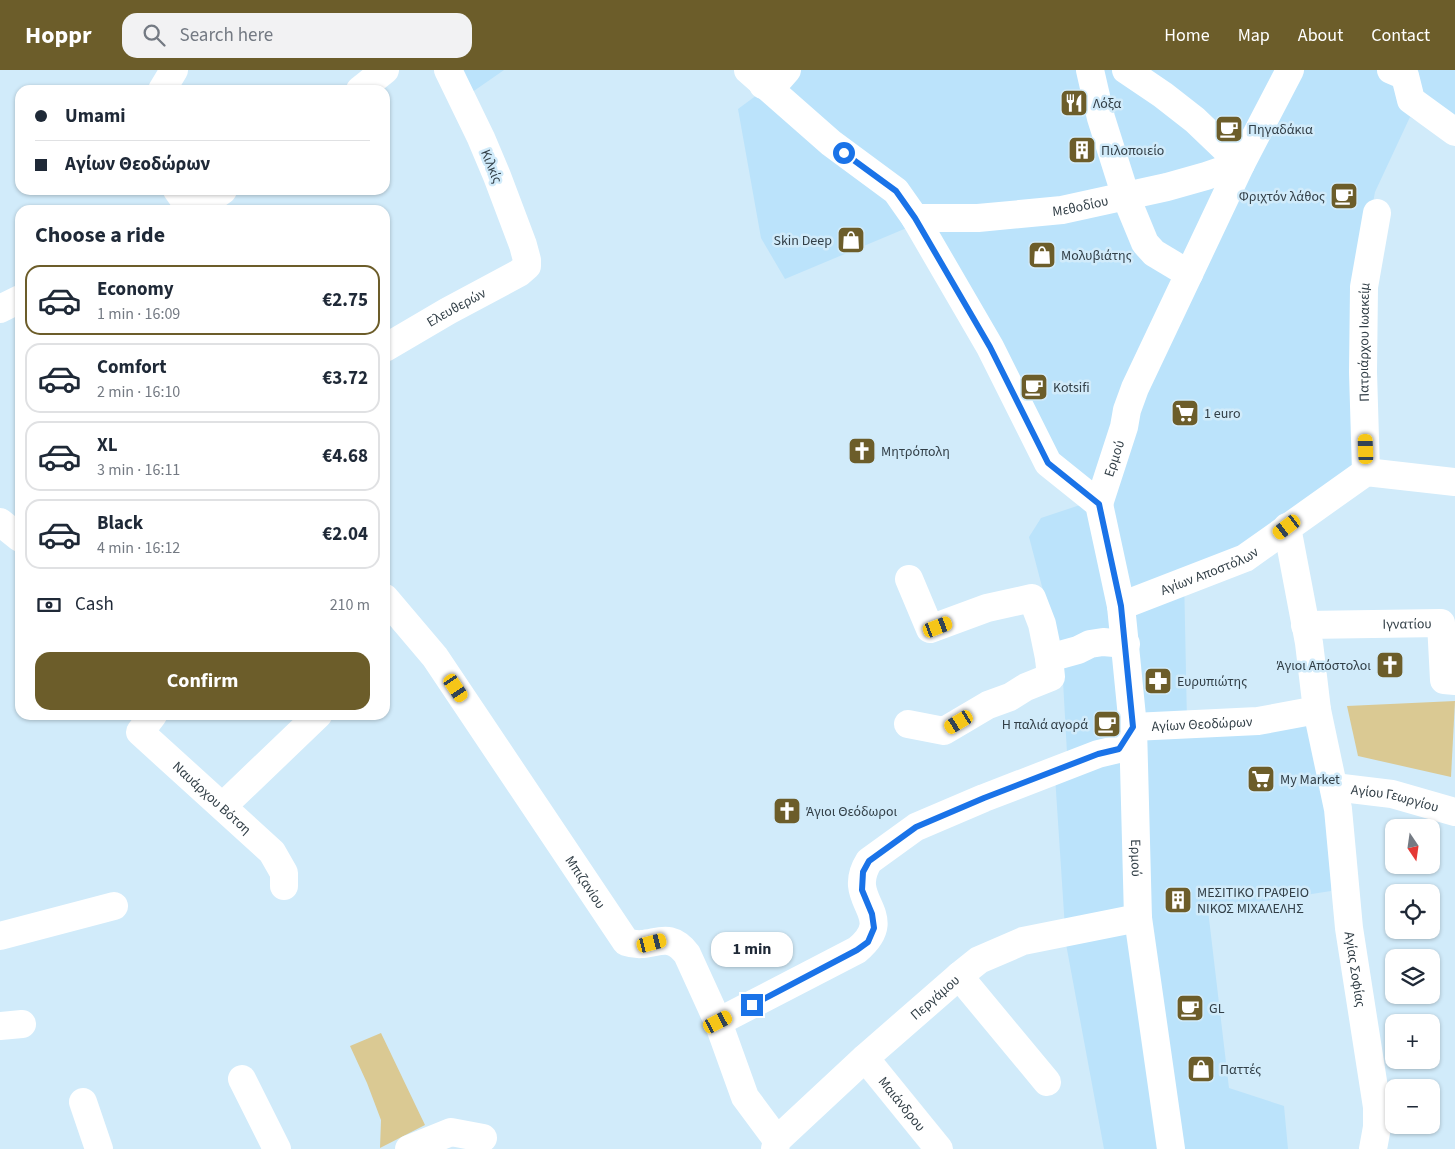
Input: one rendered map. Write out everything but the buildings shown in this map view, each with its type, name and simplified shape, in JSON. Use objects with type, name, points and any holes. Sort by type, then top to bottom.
[{"type":"street","points":[[165,85],[174,70]]},
{"type":"street","points":[[366,85],[385,70]]},
{"type":"street","name":"Κιλκίς","points":[[448,70],[491,161],[524,250],[527,266]]},
{"type":"street","points":[[756,78],[780,78],[787,70]]},
{"type":"street","points":[[1090,70],[1101,118],[1126,197],[1148,248],[1167,262],[1189,274]]},
{"type":"street","points":[[1126,70],[1163,94],[1211,133],[1241,164]]},
{"type":"street","name":"Ερμού","points":[[1171,1149],[1138,918],[1133,727],[1126,644],[1121,606],[1099,504],[1135,388],[1241,164],[1290,70]]},
{"type":"street","points":[[1391,70],[1405,76],[1412,100],[1455,132]]},
{"type":"street","points":[[756,78],[830,143],[896,191],[915,218],[990,347],[1048,463],[1099,504]]},
{"type":"street","name":"Μεθοδίου","points":[[915,218],[978,218],[1062,210],[1126,197],[1206,176],[1241,164]]},
{"type":"street","points":[[202,205],[216,195]]},
{"type":"street","name":"Πατριάρχου Ιωακείμ","points":[[1366,472],[1363,372],[1364,287],[1378,213]]},
{"type":"street","name":"Ελευθερών","points":[[390,345],[448,310],[519,273],[527,266]]},
{"type":"street","points":[[0,309],[15,302]]},
{"type":"street","points":[[1366,472],[1455,482]]},
{"type":"street","name":"Αγίων Αποστόλων","points":[[1121,606],[1245,558],[1366,472]]},
{"type":"street","points":[[0,522],[15,534]]},
{"type":"street","points":[[1287,527],[1306,625],[1317,710],[1334,787]]},
{"type":"street","points":[[908,724],[944,731],[988,705],[1010,697],[1026,687],[1051,677],[1042,624],[1032,598],[987,608],[930,629],[909,578]]},
{"type":"street","name":"Μπιζανίου","points":[[390,604],[435,657],[626,942],[642,945],[667,940],[679,945],[687,954],[718,1022],[745,1097],[776,1144]]},
{"type":"street","name":"Ιγνατίου","points":[[1306,625],[1441,623],[1444,680],[1455,681]]},
{"type":"street","points":[[1049,658],[1078,650],[1090,644],[1103,642],[1126,644]]},
{"type":"street","name":"Αγίων Θεοδώρων","points":[[718,1022],[857,950],[868,942],[872,935],[874,921],[862,890],[861,880],[866,866],[869,861],[916,827],[1098,754],[1119,749],[1133,727],[1258,721],[1317,710]]},
{"type":"street","name":"Ναυάρχου Βότση","points":[[149,720],[140,732],[272,852],[284,874],[284,886]]},
{"type":"street","points":[[223,806],[313,720]]},
{"type":"street","name":"Αγίου Γεωργίου","points":[[1334,787],[1392,794],[1455,812]]},
{"type":"street","name":"Αγίας Σοφίας","points":[[1334,787],[1349,928],[1377,1107],[1377,1127],[1373,1149]]},
{"type":"street","points":[[0,936],[114,906]]},
{"type":"street","name":"Περγάμου","points":[[776,1144],[865,1058],[979,960],[1023,941],[1138,918]]},
{"type":"street","points":[[959,976],[1047,1082]]},
{"type":"street","name":"Μαιάνδρου","points":[[865,1058],[940,1149]]},
{"type":"street","points":[[242,1079],[277,1149]]},
{"type":"street","points":[[83,1102],[100,1149]]},
{"type":"street","points":[[409,1149],[451,1132],[483,1138]]},
{"type":"shaded area","points":[[454,70],[504,70],[468,95]]},
{"type":"shaded area","points":[[743,70],[1455,70],[1455,145],[1410,117],[1375,192],[1358,284],[1358,468],[1244,555],[1184,575],[1187,722],[1118,746],[1067,753],[1062,663],[1029,537],[1041,518],[1080,505],[921,222],[785,279],[761,238],[738,109],[761,92]]},
{"type":"shaded area","points":[[1455,701],[1451,777],[1358,756],[1347,706]]},
{"type":"shaded area","points":[[1314,713],[1337,855],[1331,891],[1208,910],[1229,1088],[1284,1106],[1288,1149],[1104,1149],[1066,944],[1055,776],[1140,734]]},
{"type":"shaded area","points":[[381,1033],[425,1125],[380,1148],[381,1120],[350,1046]]},
{"type":"place","name":"Λόξα","points":[[1074,103]]},
{"type":"place","name":"Πηγαδάκια","points":[[1229,129]]},
{"type":"place","name":"Πιλοποιείο","points":[[1082,150]]},
{"type":"place","name":"Φριχτόν λάθος","points":[[1344,196]]},
{"type":"place","name":"Skin Deep","points":[[851,240]]},
{"type":"place","name":"Μολυβιάτης","points":[[1042,255]]},
{"type":"place","name":"Kotsifi","points":[[1034,387]]},
{"type":"place","name":"1 euro","points":[[1185,413]]},
{"type":"place","name":"Μητρόπολη","points":[[862,451]]},
{"type":"place","name":"Άγιοι Απόστολοι","points":[[1390,665]]},
{"type":"place","name":"Ευρυπιώτης","points":[[1158,681]]},
{"type":"place","name":"Η παλιά αγορά","points":[[1107,724]]},
{"type":"place","name":"My Market","points":[[1261,779]]},
{"type":"place","name":"Άγιοι Θεόδωροι","points":[[787,811]]},
{"type":"place","name":"ΜΕΣΙΤΙΚΟ ΓΡΑΦΕΙΟ ΝΙΚΟΣ ΜΙΧΑΛΕΛΗΣ","points":[[1178,900]]},
{"type":"place","name":"GL","points":[[1190,1008]]},
{"type":"place","name":"Παττές","points":[[1201,1069]]},
{"type":"route","points":[[752,1005],[857,950],[868,942],[874,928],[874,921],[862,890],[861,880],[869,861],[916,827],[984,798],[1098,754],[1119,749],[1133,727],[1121,606],[1099,504],[1048,463],[990,347],[915,218],[896,191],[844,153]]}]
